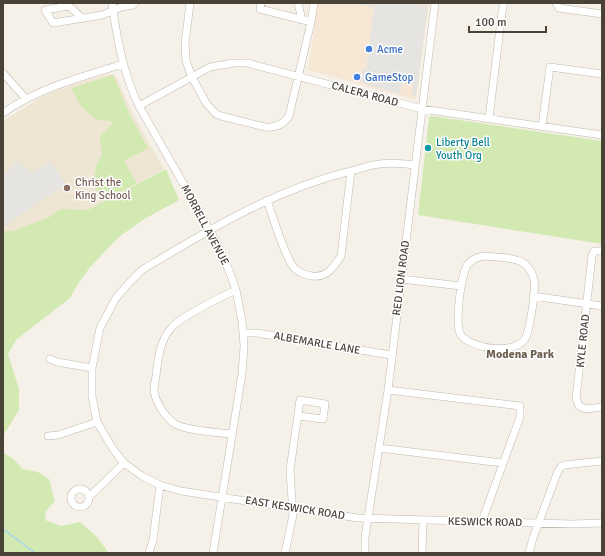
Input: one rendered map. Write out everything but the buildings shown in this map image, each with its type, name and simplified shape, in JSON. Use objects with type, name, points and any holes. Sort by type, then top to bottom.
[{"type":"street","points":[[190,3],[184,54],[192,77],[206,103],[216,114],[265,128],[275,127],[282,124],[289,116],[314,3]]},
{"type":"street","points":[[261,3],[260,10],[311,22]]},
{"type":"street","points":[[298,3],[302,20]]},
{"type":"street","name":"RED LION ROAD","points":[[364,553],[365,537],[388,390],[391,355],[435,3]]},
{"type":"street","points":[[489,118],[504,3]]},
{"type":"street","points":[[556,3],[559,8],[602,14]]},
{"type":"street","points":[[82,18],[102,15],[113,7],[122,7],[135,4]]},
{"type":"street","name":"MORRELL AVENUE","points":[[113,7],[123,64],[130,86],[139,106],[226,261],[236,290],[240,309],[244,346],[242,374],[213,553]]},
{"type":"street","name":"CALERA ROAD","points":[[139,106],[210,67],[234,63],[247,64],[298,76],[422,109],[602,135]]},
{"type":"street","points":[[3,114],[26,99],[55,86],[81,76],[123,64]]},
{"type":"street","points":[[542,126],[550,67],[602,74]]},
{"type":"street","points":[[3,73],[26,99]]},
{"type":"street","name":"EAST KESWICK ROAD","points":[[368,518],[181,491],[160,486],[142,476],[124,463],[113,449],[98,422],[92,396],[92,368],[100,328],[116,298],[129,282],[142,270],[267,200],[311,183],[372,165],[386,163],[415,165]]},
{"type":"street","points":[[267,200],[289,260],[296,270],[305,275],[316,276],[325,274],[334,268],[340,256],[351,171]]},
{"type":"street","name":"KYLE ROAD","points":[[602,252],[594,251],[593,253],[576,398],[579,406],[586,409],[602,407]]},
{"type":"street","points":[[484,256],[511,259],[518,260],[525,264],[531,271],[534,281],[528,332],[525,340],[516,346],[507,349],[476,345],[468,342],[460,334],[457,324],[461,286],[463,272],[468,264],[476,258],[484,256]]},
{"type":"street","points":[[401,279],[461,286]]},
{"type":"street","points":[[232,434],[184,427],[174,423],[165,414],[158,403],[154,390],[159,351],[171,328],[183,318],[222,296],[236,290]]},
{"type":"street","points":[[533,296],[602,306]]},
{"type":"street","name":"ALBEMARLE LANE","points":[[243,333],[257,333],[391,355]]},
{"type":"street","points":[[50,359],[58,362],[92,368]]},
{"type":"street","points":[[388,390],[520,406],[520,417],[482,521]]},
{"type":"street","points":[[285,553],[293,515],[290,470],[299,416]]},
{"type":"street","points":[[48,436],[58,435],[98,422]]},
{"type":"street","points":[[379,448],[502,463]]},
{"type":"street","points":[[529,553],[539,522],[561,467],[564,465],[602,461]]},
{"type":"street","points":[[90,497],[124,463]]},
{"type":"street","points":[[149,553],[153,540],[160,486]]},
{"type":"street","name":"KESWICK ROAD","points":[[368,518],[423,521],[602,523]]},
{"type":"street","points":[[422,553],[423,521]]},
{"type":"shaded area","points":[[318,3],[429,3],[416,100],[308,70]]},
{"type":"shaded area","points":[[361,3],[418,3],[419,5],[428,6],[416,96],[412,95],[413,84],[402,83],[400,94],[361,82],[363,69],[366,69],[374,7],[360,5]]},
{"type":"shaded area","name":"Christ the King School","points":[[111,74],[116,76],[132,112],[164,169],[97,206],[3,272],[3,121],[35,101],[53,92],[87,80]]},
{"type":"shaded area","points":[[16,160],[33,173],[51,161],[66,184],[3,227],[3,177]]},
{"type":"green space","points":[[113,75],[130,115],[148,148],[124,161],[137,183],[100,202],[94,178],[97,163],[102,155],[100,137],[114,122],[95,119],[80,105],[71,88]]},
{"type":"green space","points":[[432,116],[602,141],[602,244],[418,215],[429,118]]},
{"type":"green space","points":[[166,169],[179,200],[146,218],[120,236],[90,267],[70,298],[16,340],[8,354],[19,389],[19,410],[3,436],[3,231],[13,231],[50,217],[60,209],[88,210]]},
{"type":"green space","points":[[3,453],[12,458],[23,469],[38,472],[49,479],[55,501],[46,511],[45,520],[61,526],[80,522],[96,536],[109,553],[3,552]]},
{"type":"waterway","points":[[3,529],[35,553]]},
{"type":"place","name":"Acme","points":[[369,49]]},
{"type":"place","name":"GameStop","points":[[357,77]]},
{"type":"place","name":"Liberty Bell Youth Org","points":[[428,148]]},
{"type":"place","name":"Christ the King School","points":[[67,188]]},
{"type":"district","name":"Modena Park","points":[[520,354]]}]
